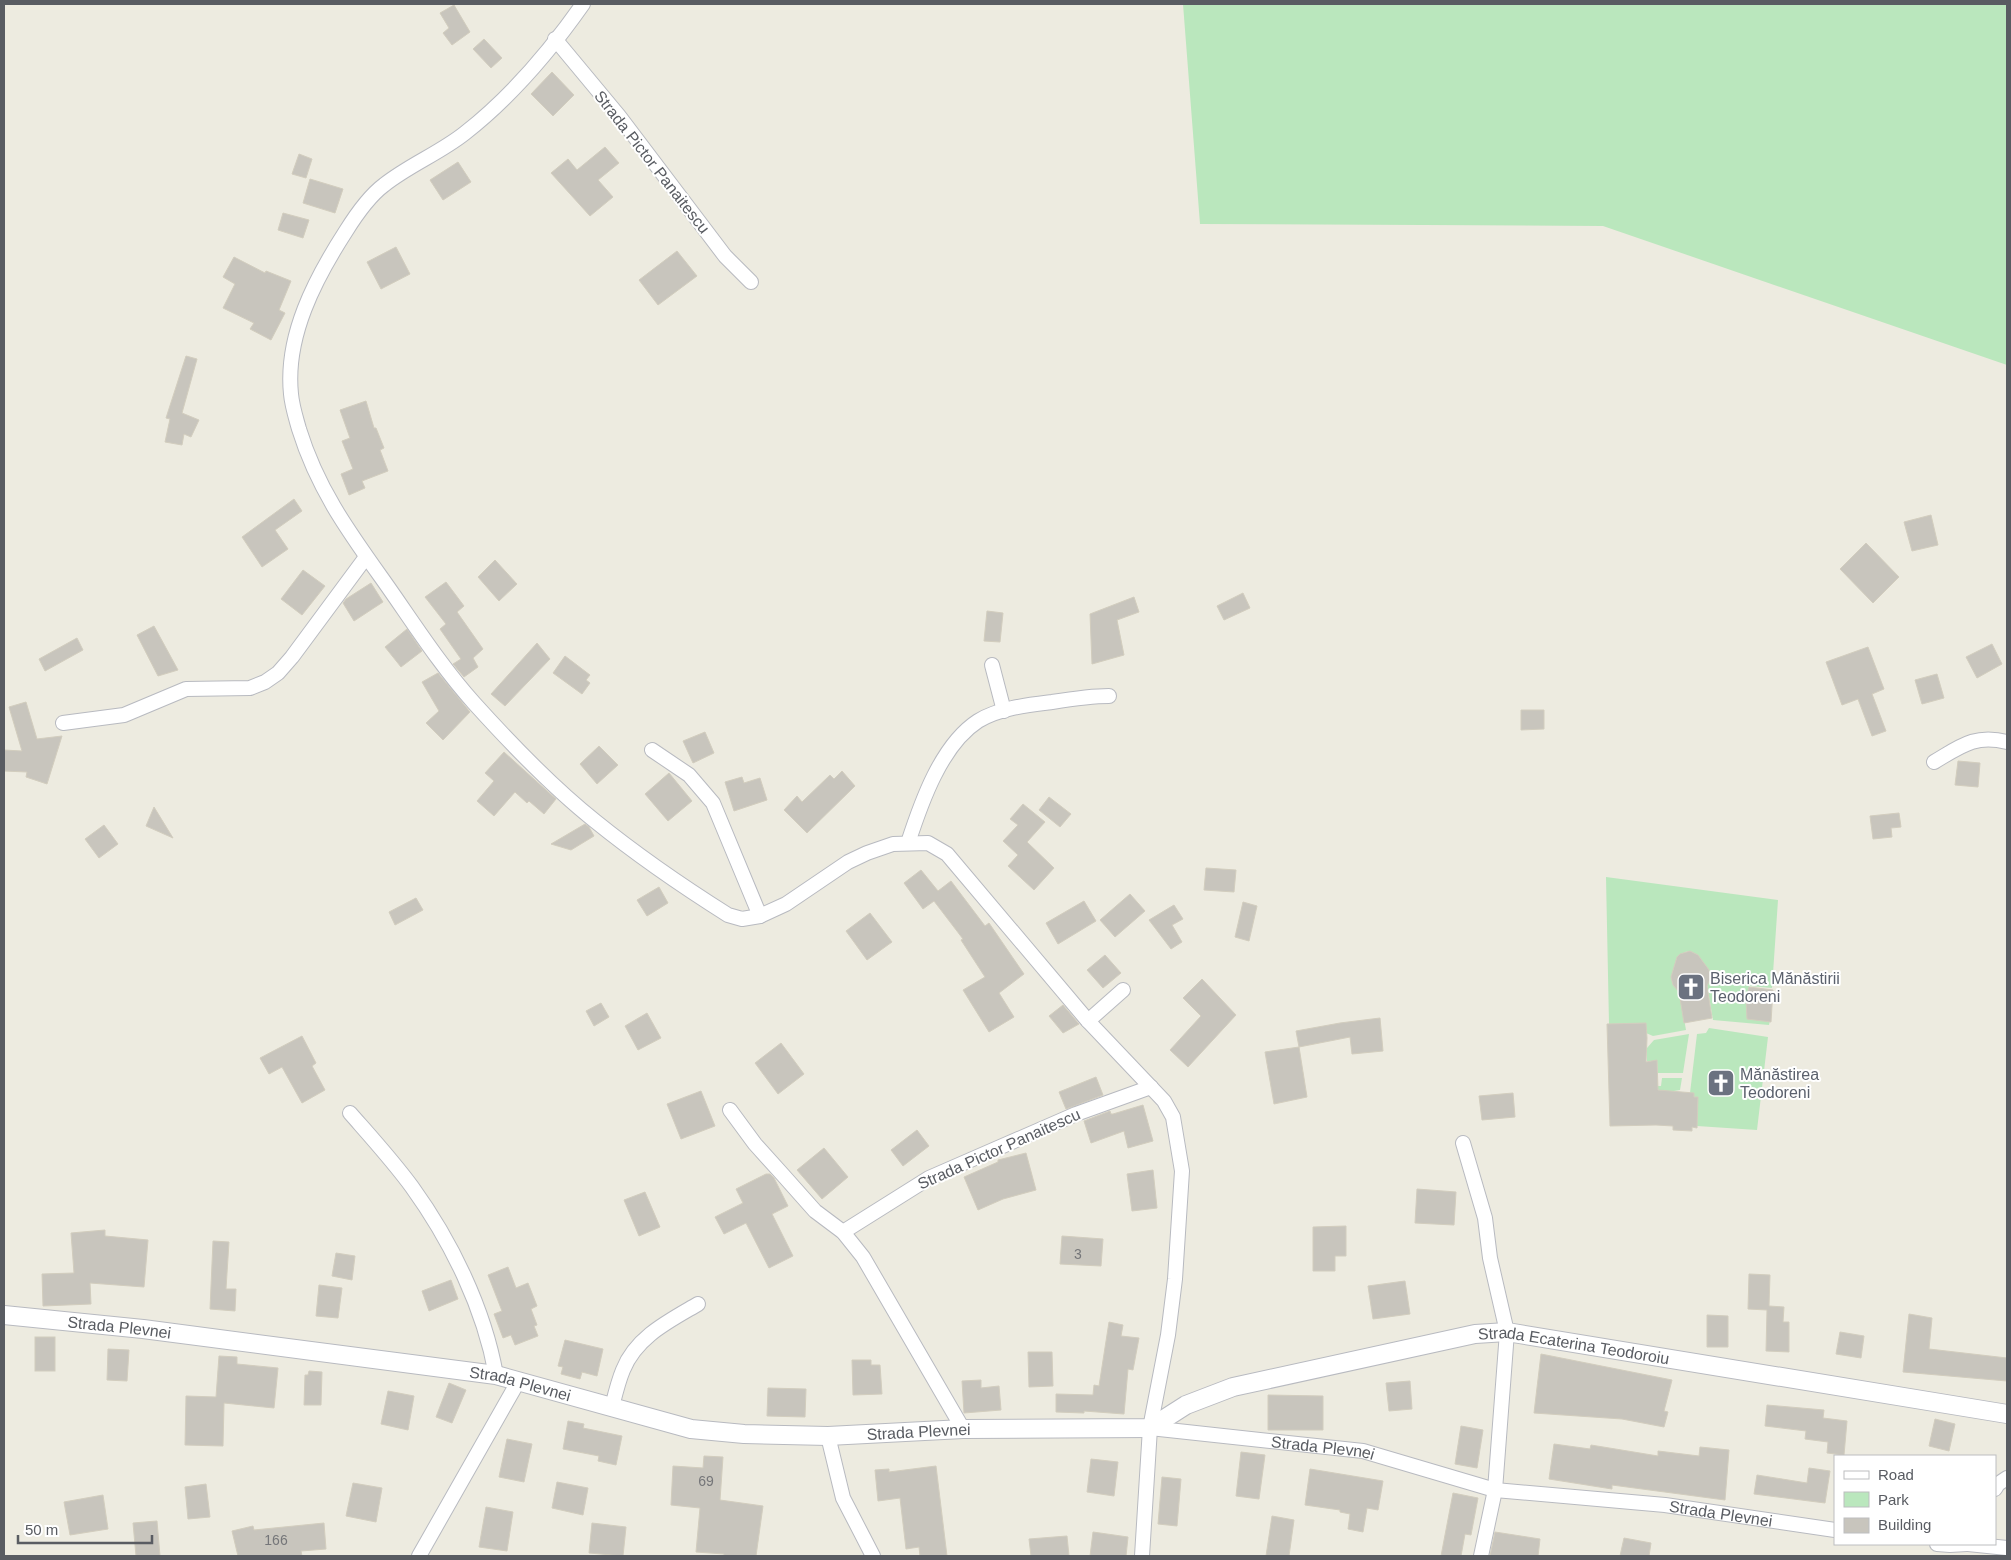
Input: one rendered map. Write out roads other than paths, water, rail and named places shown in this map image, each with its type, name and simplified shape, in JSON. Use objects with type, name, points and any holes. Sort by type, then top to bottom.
[{"type":"street","points":[[583,4],[508,96],[472,128],[438,152],[383,186],[364,204],[327,263],[303,312],[290,366],[291,396],[307,454],[319,483],[341,520],[436,655],[472,701],[550,781],[593,820],[728,915],[742,919],[760,916],[786,904],[848,862],[867,853],[893,844],[908,842],[928,843],[947,854],[1088,1021],[1164,1101],[1173,1117],[1178,1138],[1182,1172],[1175,1279],[1168,1336],[1150,1428],[1142,1556]]},
{"type":"street","name":"Strada Pictor Panaitescu","points":[[555,39],[620,116],[725,256],[751,282]]},
{"type":"street","points":[[62,723],[124,715],[186,689],[250,688],[265,682],[278,673],[292,657],[366,556]]},
{"type":"street","points":[[992,665],[1004,711]]},
{"type":"street","points":[[908,842],[934,779],[954,743],[978,721],[1004,711],[1031,704],[1109,696]]},
{"type":"street","points":[[1934,762],[1961,746],[1977,740],[1992,738],[2007,742]]},
{"type":"street","points":[[652,750],[689,775],[713,803],[760,916]]},
{"type":"street","points":[[1088,1021],[1123,990]]},
{"type":"street","name":"Strada Pictor Panaitescu","points":[[843,1232],[929,1178],[1076,1114],[1151,1087]]},
{"type":"street","points":[[730,1110],[755,1144],[815,1211],[843,1232],[863,1257],[964,1429]]},
{"type":"street","points":[[350,1113],[412,1187],[456,1261],[490,1344],[496,1375]]},
{"type":"street","points":[[1463,1143],[1485,1218],[1490,1258],[1507,1332],[1495,1490],[1481,1556]]},
{"type":"street","points":[[612,1407],[623,1369],[633,1350],[651,1333],[698,1304]]},
{"type":"street","name":"Strada Plevnei","points":[[4,1314],[143,1328],[496,1375],[690,1429],[744,1434],[828,1436],[964,1429],[1150,1428],[1363,1451],[1495,1490],[1665,1506],[1834,1530]]},
{"type":"street","name":"Strada Ecaterina Teodoroiu","points":[[1150,1428],[1186,1405],[1233,1387],[1475,1334],[1507,1332],[2007,1414]]},
{"type":"street","points":[[419,1556],[519,1380]]},
{"type":"street","points":[[828,1436],[843,1498],[873,1556]]},
{"type":"street","points":[[1996,1487],[2007,1478]]},
{"type":"street","points":[[1978,1545],[2007,1548]]},
{"type":"place","name":"Biserica Mănăstirii Teodoreni","points":[[1691,987]]},
{"type":"place","name":"Mănăstirea Teodoreni","points":[[1721,1083]]}]
